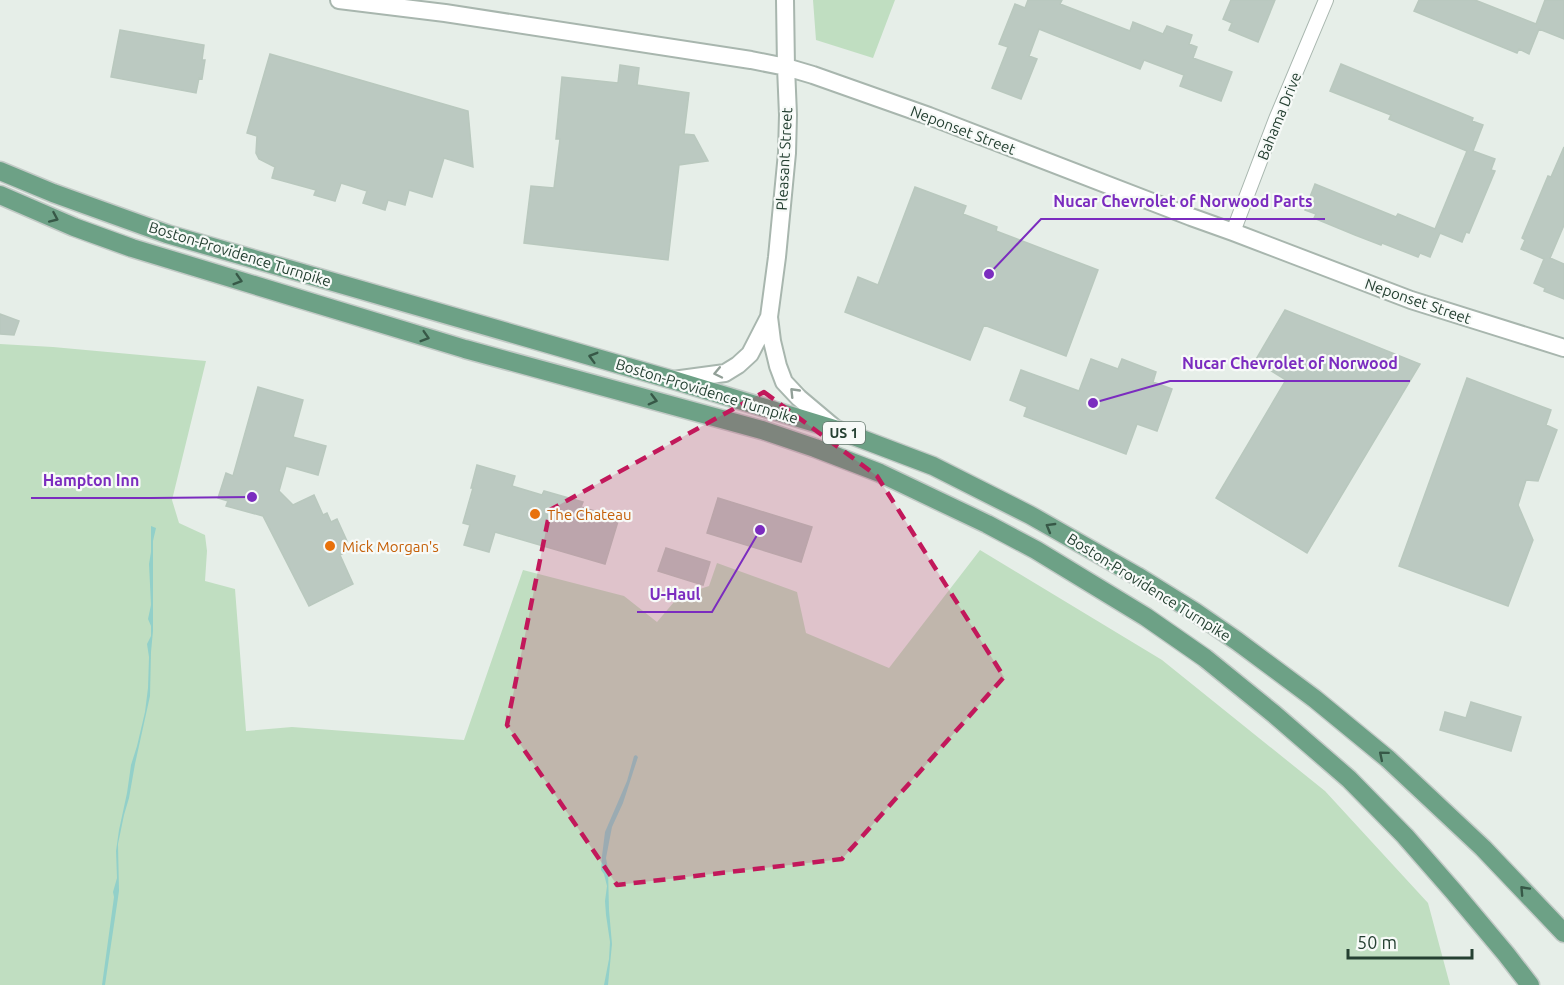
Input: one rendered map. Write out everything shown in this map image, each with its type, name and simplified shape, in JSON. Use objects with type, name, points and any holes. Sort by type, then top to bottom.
[{"type":"main road","name":"Boston-Providence Turnpike","points":[[0,171],[53,193],[167,234],[673,380],[838,430],[933,466],[1030,515],[1137,576],[1195,612],[1315,699],[1388,759],[1483,848],[1564,933]]},
{"type":"main road","name":"Boston-Providence Turnpike","points":[[0,195],[74,227],[132,248],[465,349],[772,433],[880,473],[987,524],[1036,550],[1146,617],[1205,658],[1274,714],[1349,779],[1404,836],[1454,892],[1530,985]]},
{"type":"street","name":"Neponset Street","points":[[339,0],[445,13],[786,67],[928,116],[1411,300],[1564,348]]},
{"type":"street","name":"Pleasant Street","points":[[785,0],[787,153],[769,317],[774,350],[784,382],[838,430]]},
{"type":"street","name":"Bahama Drive","points":[[1233,232],[1276,119],[1326,0]]},
{"type":"street","name":"Pleasant Street","points":[[673,380],[726,373],[750,354],[769,317]]},
{"type":"highlighted area","points":[[764,392],[877,476],[1004,677],[842,859],[617,885],[507,725],[550,510]]},
{"type":"green space","points":[[813,0],[895,0],[873,58],[816,40]]},
{"type":"green space","points":[[0,344],[206,361],[172,500],[179,523],[205,535],[207,551],[205,581],[235,589],[246,731],[292,727],[464,740],[523,570],[624,596],[657,622],[679,596],[709,586],[717,563],[797,592],[806,633],[889,668],[980,550],[1162,660],[1325,791],[1428,903],[1450,985],[0,985]]},
{"type":"water","points":[[151,526],[156,528],[153,541],[150,696],[118,844],[119,891],[105,985],[102,985],[113,892],[117,878],[116,851],[119,830],[131,765],[145,712],[148,688],[147,644],[151,636],[148,619],[151,605],[149,564]]},
{"type":"water","points":[[636,755],[638,757],[623,803],[612,827],[606,858],[612,944],[608,985],[604,985],[610,942],[605,901],[607,886],[601,870],[605,832]]},
{"type":"building","points":[[1028,0],[1062,0],[1060,4],[1130,31],[1133,22],[1163,34],[1167,26],[1192,35],[1189,44],[1197,47],[1193,58],[1232,72],[1221,101],[1180,86],[1184,75],[1144,60],[1140,69],[1039,29],[1029,56],[1037,59],[1021,99],[992,88],[1008,47],[999,44],[1015,4],[1025,8]]},
{"type":"building","points":[[1231,0],[1275,0],[1258,42],[1229,30],[1232,23],[1223,19]]},
{"type":"building","points":[[1419,0],[1475,0],[1536,24],[1545,0],[1564,0],[1564,39],[1539,29],[1529,54],[1519,49],[1517,53],[1414,11]]},
{"type":"building","points":[[120,30],[204,45],[202,60],[205,60],[202,79],[199,78],[196,93],[111,77]]},
{"type":"building","points":[[270,54],[468,111],[473,167],[444,158],[432,197],[409,190],[405,205],[388,200],[385,210],[363,203],[367,191],[341,183],[335,201],[314,195],[316,190],[272,178],[275,167],[259,159],[256,153],[257,136],[247,133]]},
{"type":"building","points":[[1341,64],[1473,118],[1472,121],[1483,125],[1473,151],[1495,159],[1491,170],[1495,171],[1469,233],[1466,232],[1462,242],[1440,233],[1430,257],[1420,253],[1418,257],[1314,218],[1316,214],[1305,210],[1315,184],[1396,217],[1398,214],[1435,229],[1467,151],[1389,119],[1391,115],[1330,91]]},
{"type":"building","points":[[620,65],[639,68],[637,85],[689,93],[684,134],[694,135],[708,161],[679,165],[668,260],[524,243],[531,186],[554,188],[560,139],[556,139],[562,77],[618,83]]},
{"type":"building","points":[[1564,147],[1564,225],[1550,258],[1564,264],[1564,299],[1544,291],[1545,288],[1534,283],[1544,259],[1521,249],[1525,240],[1522,238],[1548,176],[1551,177]]},
{"type":"building","points":[[915,187],[966,206],[963,214],[997,227],[996,231],[1098,270],[1066,356],[984,325],[970,360],[845,312],[858,277],[878,285]]},
{"type":"building","points":[[1285,310],[1420,364],[1307,553],[1216,498],[1286,380],[1255,361]]},
{"type":"building","points":[[0,314],[19,321],[14,335],[0,334]]},
{"type":"building","points":[[1091,359],[1118,369],[1122,359],[1156,372],[1153,382],[1172,389],[1157,431],[1137,424],[1126,454],[1024,416],[1027,407],[1010,400],[1021,370],[1079,391]]},
{"type":"building","points":[[1467,378],[1551,410],[1546,425],[1557,430],[1538,481],[1526,480],[1518,505],[1533,540],[1508,606],[1399,566]]},
{"type":"building","points":[[258,387],[303,400],[293,437],[326,446],[318,475],[286,466],[279,491],[293,505],[314,495],[323,515],[327,513],[331,522],[337,519],[347,541],[342,543],[346,552],[340,555],[353,584],[309,606],[263,516],[226,506],[228,501],[218,498],[226,473],[233,476]]},
{"type":"building","name":"The Chateau","points":[[477,465],[515,476],[512,486],[542,495],[544,491],[583,502],[581,507],[619,518],[605,564],[495,532],[489,552],[464,545],[470,525],[463,523]]},
{"type":"building","points":[[718,498],[812,527],[801,562],[707,533]]},
{"type":"building","points":[[666,548],[710,562],[703,585],[658,571]]},
{"type":"building","points":[[1471,702],[1521,717],[1511,751],[1440,730],[1445,712],[1466,718]]},
{"type":"place","name":"Nucar Chevrolet of Norwood Parts","points":[[989,274]]},
{"type":"place","name":"Nucar Chevrolet of Norwood","points":[[1093,403]]},
{"type":"place","name":"Hampton Inn","points":[[252,497]]},
{"type":"place","name":"The Chateau","points":[[535,514]]},
{"type":"place","name":"U-Haul","points":[[760,530]]},
{"type":"place","name":"Mick Morgan's","points":[[330,546]]}]
